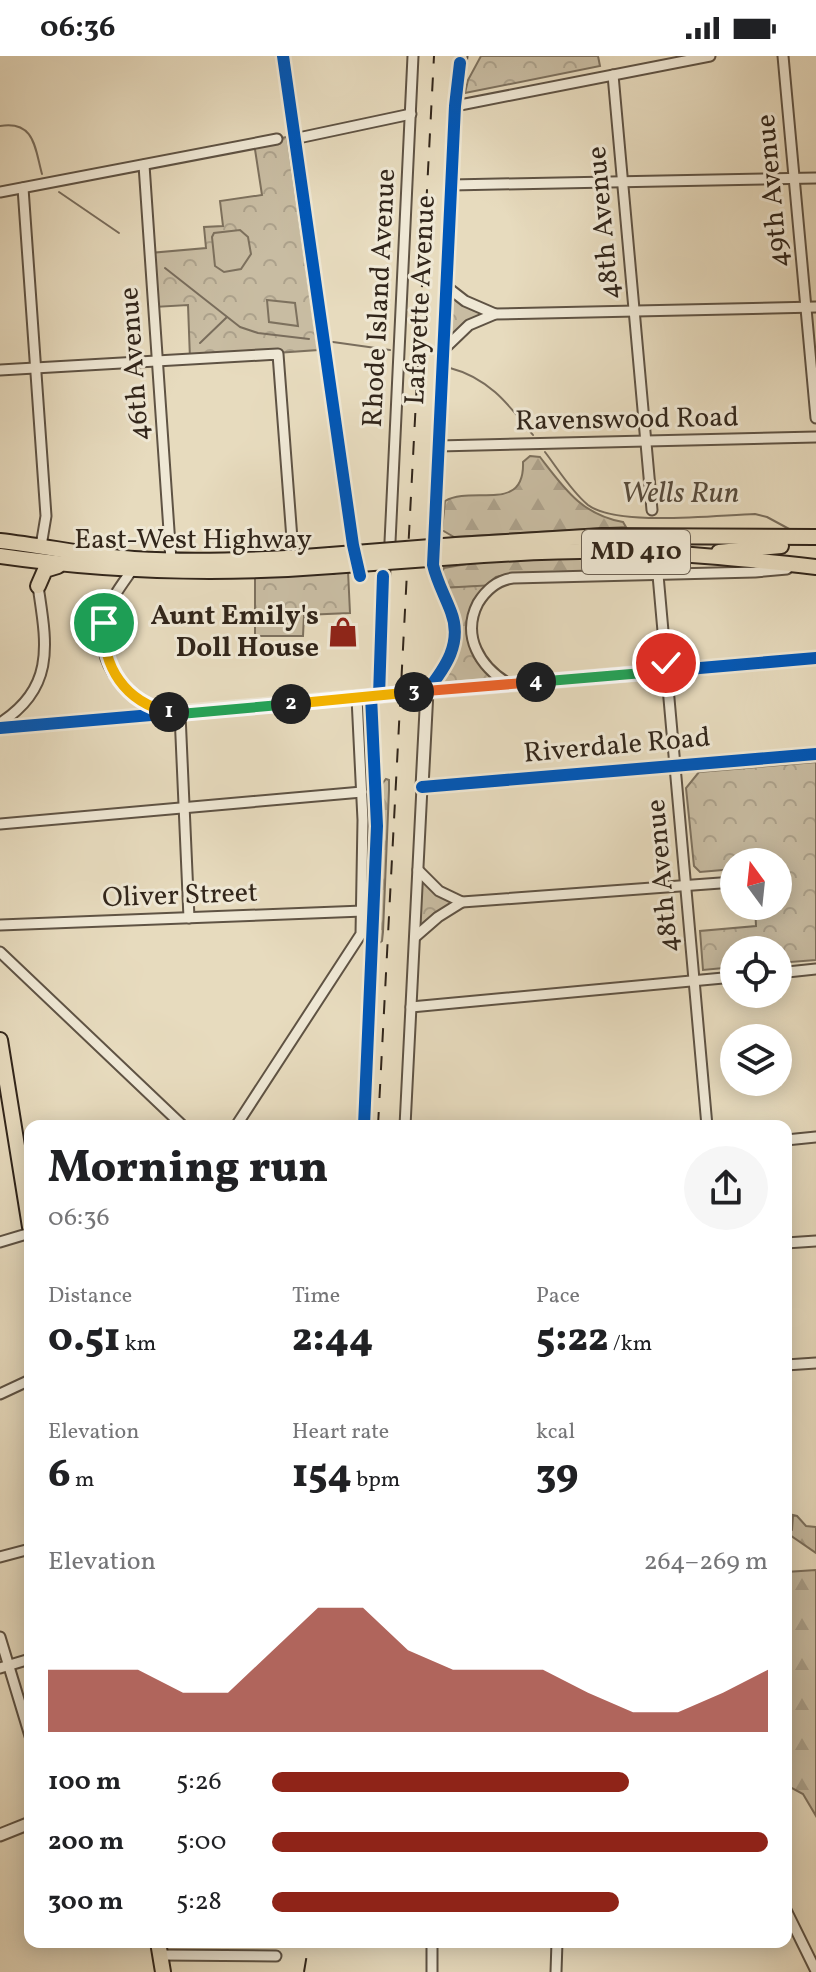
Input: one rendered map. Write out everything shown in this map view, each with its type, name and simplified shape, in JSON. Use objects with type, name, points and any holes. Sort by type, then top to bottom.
[{"type":"main road","name":"East-West Highway","points":[[0,556],[62,565],[132,570],[233,572],[331,560],[602,536],[816,537]]},
{"type":"main road","name":"East-West Highway","points":[[0,541],[106,557],[331,560]]},
{"type":"main road","points":[[686,555],[756,547],[816,545]]},
{"type":"main road","name":"East-West Highway","points":[[456,551],[686,555],[810,566]]},
{"type":"main road","points":[[19,559],[30,567],[38,586]]},
{"type":"main road","points":[[38,586],[45,570],[62,565]]},
{"type":"main road","points":[[0,1040],[24,1190]]},
{"type":"main road","points":[[159,1949],[163,1972]]},
{"type":"street","name":"Rhode Island Avenue","points":[[390,542],[413,56]]},
{"type":"street","points":[[455,106],[710,56]]},
{"type":"street","name":"49th Avenue","points":[[783,56],[794,178],[811,307],[816,418]]},
{"type":"street","name":"Lafayette Avenue","points":[[434,539],[455,106],[462,58]]},
{"type":"street","name":"48th Avenue","points":[[613,75],[652,510]]},
{"type":"street","points":[[303,137],[411,114]]},
{"type":"street","points":[[0,192],[277,139]]},
{"type":"street","name":"46th Avenue","points":[[144,165],[171,560]]},
{"type":"street","points":[[451,185],[816,178]]},
{"type":"street","points":[[23,188],[46,516],[41,546]]},
{"type":"street","points":[[447,287],[465,301],[495,314]]},
{"type":"street","points":[[443,350],[469,325],[495,314],[811,307]]},
{"type":"street","points":[[0,370],[278,354],[292,539]]},
{"type":"street","name":"Ravenswood Road","points":[[438,446],[816,437]]},
{"type":"street","points":[[405,1120],[427,691],[447,664],[454,641],[454,627],[433,565]]},
{"type":"street","points":[[509,684],[497,677],[481,657],[471,626],[475,610],[488,591],[506,579],[755,572],[810,566]]},
{"type":"street","points":[[379,696],[385,568]]},
{"type":"street","points":[[132,570],[107,612],[103,638],[108,658],[121,686],[136,699],[180,714]]},
{"type":"street","name":"48th Avenue","points":[[658,575],[706,1120]]},
{"type":"street","points":[[0,725],[27,697],[44,664],[47,643],[38,586]]},
{"type":"street","points":[[454,627],[471,626]]},
{"type":"street","points":[[0,725],[180,714],[816,658]]},
{"type":"street","points":[[240,1120],[361,934],[362,792],[357,698]]},
{"type":"street","points":[[180,714],[189,918]]},
{"type":"street","name":"Riverdale Road","points":[[422,787],[816,754]]},
{"type":"street","points":[[0,824],[362,792]]},
{"type":"street","points":[[418,870],[439,891],[462,902]]},
{"type":"street","points":[[415,937],[462,902],[720,883]]},
{"type":"street","name":"Oliver Street","points":[[0,925],[363,911]]},
{"type":"street","points":[[0,952],[177,1120]]},
{"type":"street","points":[[792,972],[816,969]]},
{"type":"street","points":[[411,1007],[720,978]]},
{"type":"street","points":[[792,1139],[816,1137]]},
{"type":"street","points":[[0,1242],[24,1235]]},
{"type":"street","points":[[792,1243],[816,1241]]},
{"type":"street","points":[[792,1365],[816,1363]]},
{"type":"street","points":[[0,1394],[24,1383]]},
{"type":"street","points":[[0,1557],[24,1551]]},
{"type":"street","points":[[0,1637],[4,1666],[24,1720]]},
{"type":"street","points":[[4,1666],[24,1661]]},
{"type":"street","points":[[0,1835],[24,1825]]},
{"type":"street","points":[[792,1925],[816,1971]]},
{"type":"street","points":[[432,1948],[432,1972]]},
{"type":"street","points":[[556,1972],[557,1948]]},
{"type":"street","points":[[159,1949],[276,1956]]},
{"type":"green space","points":[[481,56],[598,56],[600,66],[465,93],[468,80]]},
{"type":"green space","points":[[287,137],[318,350],[190,359],[188,305],[154,307],[150,253],[206,248],[204,227],[223,226],[220,201],[262,195],[254,143]]},
{"type":"green space","points":[[240,230],[248,237],[251,254],[241,269],[224,272],[215,266],[212,237],[214,233]]},
{"type":"green space","points":[[447,287],[495,314],[481,318],[444,350]]},
{"type":"green space","points":[[267,300],[295,303],[298,326],[269,322]]},
{"type":"green space","points":[[530,456],[540,457],[585,507],[623,522],[626,527],[454,537],[442,530],[445,501],[469,495],[506,493],[515,488],[521,478],[523,462]]},
{"type":"green space","points":[[571,558],[653,560],[658,566],[649,571],[510,574],[496,577],[485,586],[448,588],[442,572],[444,568],[478,562]]},
{"type":"green space","points":[[348,571],[350,613],[304,615],[303,636],[255,636],[255,578]]},
{"type":"green space","points":[[494,585],[473,615],[475,649],[508,684],[427,691],[454,642],[441,588]]},
{"type":"green space","points":[[816,762],[816,960],[792,962],[792,936],[720,936],[720,968],[703,970],[700,931],[756,926],[756,920],[792,920],[792,848],[720,848],[720,870],[700,872],[694,866],[686,788],[699,772]]},
{"type":"green space","points":[[386,779],[389,780],[389,790],[383,932],[379,943],[375,941],[378,789]]},
{"type":"green space","points":[[418,870],[462,903],[415,937]]},
{"type":"green space","points":[[793,1515],[806,1526],[816,1527],[816,1553],[792,1536]]},
{"type":"green space","points":[[816,1570],[816,1816],[803,1794],[792,1788],[792,1572]]},
{"type":"waterway","name":"Wells Run","points":[[0,126],[12,125],[27,132],[35,146],[42,174]]},
{"type":"waterway","name":"Wells Run","points":[[59,192],[119,233]]},
{"type":"waterway","name":"Wells Run","points":[[165,268],[240,327],[258,333],[309,339]]},
{"type":"waterway","points":[[200,343],[227,317]]},
{"type":"waterway","name":"Wells Run","points":[[333,342],[390,350]]},
{"type":"waterway","name":"Wells Run","points":[[450,368],[487,386],[533,435]]},
{"type":"waterway","name":"Wells Run","points":[[545,452],[570,487],[588,505],[602,512],[644,518],[755,514],[791,530]]},
{"type":"railway","points":[[378,1120],[434,56]]},
{"type":"railway","points":[[304,1972],[308,1948]]},
{"type":"cycle path","points":[[283,56],[360,576]]},
{"type":"cycle path","points":[[427,691],[446,664],[455,634],[451,612],[433,565],[455,106],[460,63]]},
{"type":"cycle path","points":[[379,696],[383,576]]},
{"type":"cycle path","points":[[0,728],[816,658]]},
{"type":"cycle path","points":[[364,1120],[377,826],[371,696]]},
{"type":"cycle path","points":[[422,787],[816,754]]},
{"type":"place","name":"Aunt Emily's Doll House","points":[[343,632]]},
{"type":"route","points":[[104,623],[103,638],[108,658],[121,686],[140,702],[180,714],[667,671],[666,663]]}]
